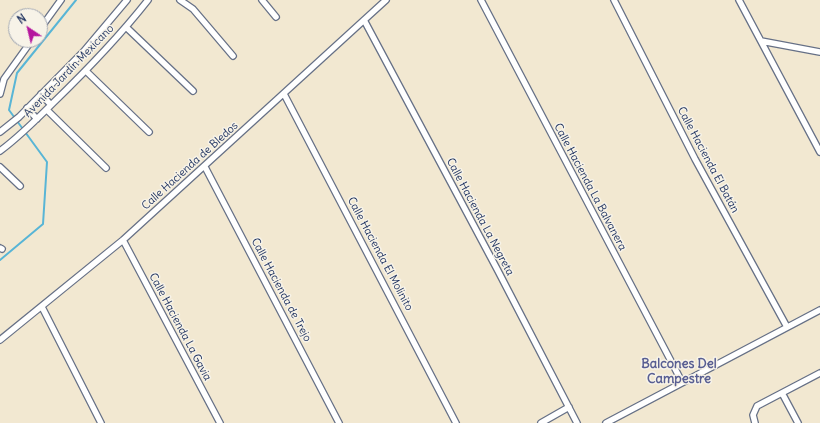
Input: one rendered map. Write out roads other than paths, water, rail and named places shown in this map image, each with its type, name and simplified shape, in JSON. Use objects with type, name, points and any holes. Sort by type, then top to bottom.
[{"type":"street","points":[[48,18],[61,0]]},
{"type":"street","name":"Avenida Jardín Mexicano","points":[[0,132],[19,117],[84,51],[127,0]]},
{"type":"street","name":"Avenida Jardín Mexicano","points":[[0,151],[29,127],[86,71],[148,0]]},
{"type":"street","points":[[180,0],[193,9],[234,56]]},
{"type":"street","points":[[262,0],[276,17]]},
{"type":"street","name":"Calle Hacienda de Bledos","points":[[0,340],[123,240],[386,0]]},
{"type":"street","name":"Calle Hacienda La Balvanera","points":[[481,0],[682,382]]},
{"type":"street","name":"Calle Hacienda El Batán","points":[[614,0],[695,159],[787,327]]},
{"type":"street","points":[[739,0],[820,152]]},
{"type":"street","name":"Calle Hacienda La Negreta","points":[[364,20],[497,269],[577,423]]},
{"type":"street","points":[[126,27],[193,91]]},
{"type":"street","points":[[760,41],[820,52]]},
{"type":"street","points":[[0,94],[1,82],[26,48]]},
{"type":"street","points":[[86,71],[149,132]]},
{"type":"street","points":[[41,94],[49,107],[106,168]]},
{"type":"street","name":"Calle Hacienda El Molinito","points":[[284,94],[456,423]]},
{"type":"street","points":[[27,108],[37,119]]},
{"type":"street","points":[[0,167],[20,186]]},
{"type":"street","name":"Calle Hacienda de Trejo","points":[[204,167],[339,423]]},
{"type":"street","name":"Calle Hacienda La Gavia","points":[[123,240],[220,423]]},
{"type":"street","points":[[42,307],[101,423]]},
{"type":"street","points":[[606,423],[820,310]]},
{"type":"street","points":[[755,423],[753,415],[757,406],[820,373]]},
{"type":"street","points":[[782,393],[798,423]]},
{"type":"street","points":[[541,423],[569,407]]},
{"type":"waterway","points":[[0,260],[43,224],[47,162],[9,110],[17,73],[76,0]]},
{"type":"district","name":"Balcones Del Campestre","points":[[679,372]]}]
